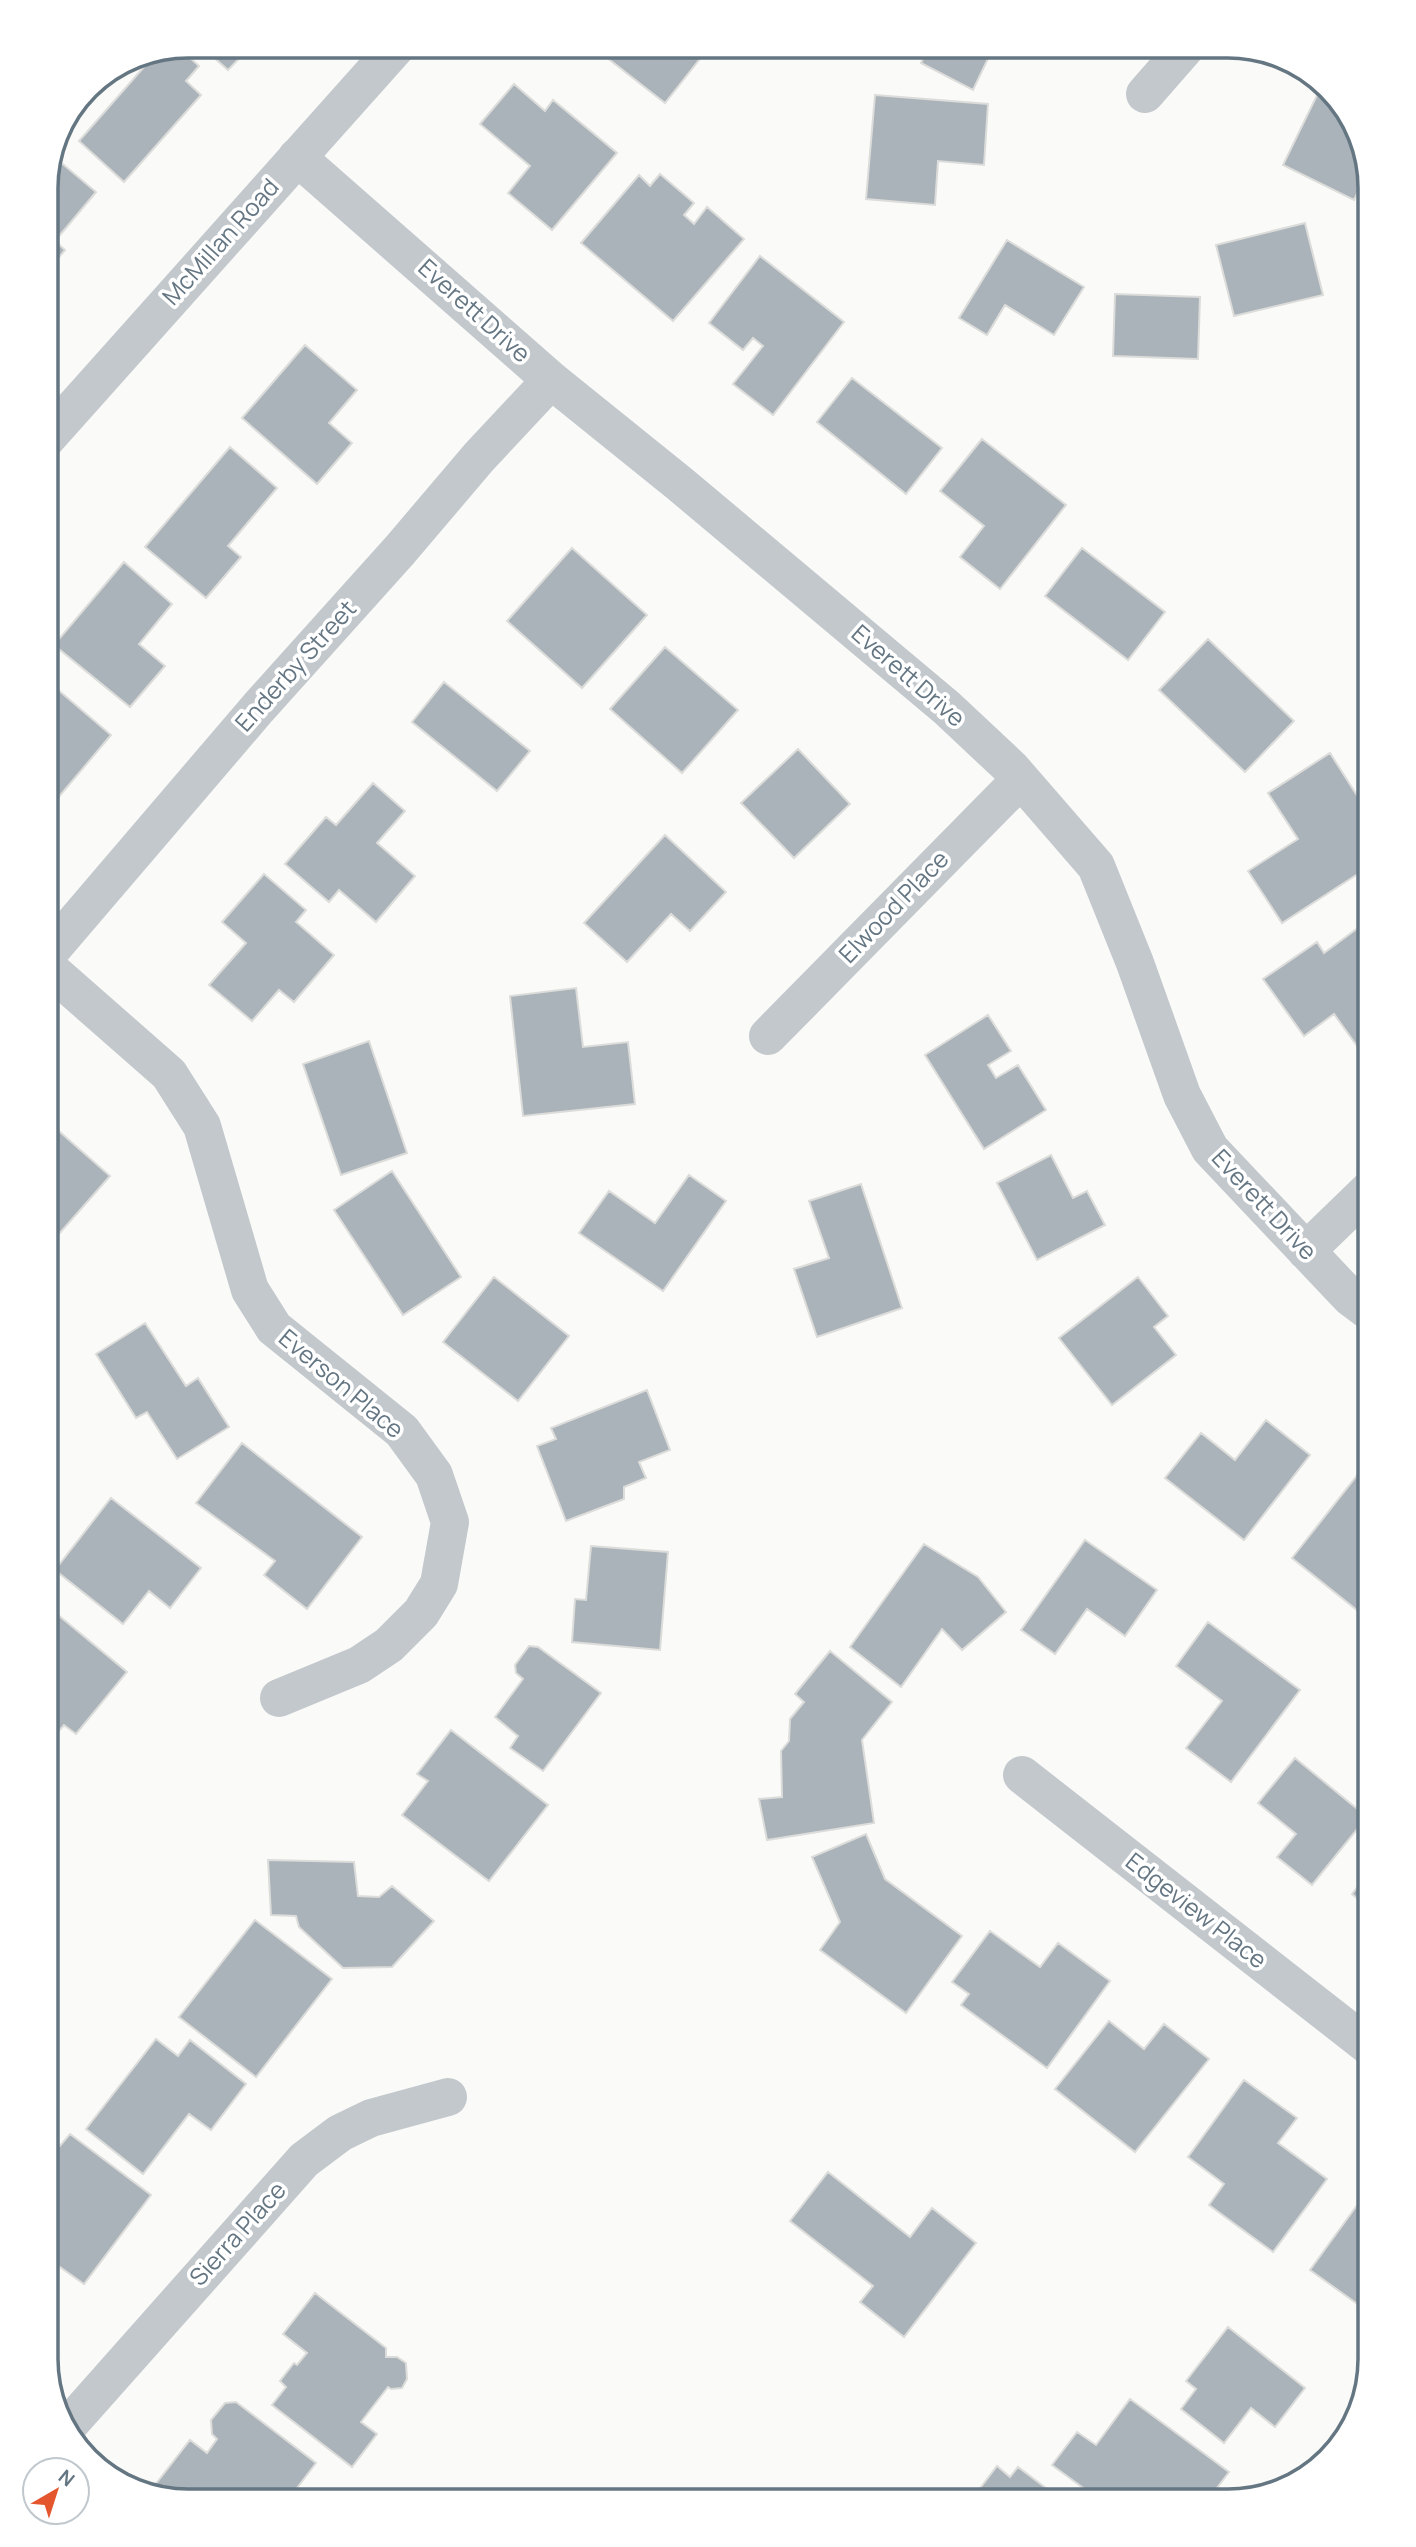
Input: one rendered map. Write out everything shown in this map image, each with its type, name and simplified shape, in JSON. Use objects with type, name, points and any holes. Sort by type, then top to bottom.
[{"type":"street","name":"McMillan Road","points":[[58,426],[386,58]]},
{"type":"street","points":[[1145,94],[1176,58]]},
{"type":"street","name":"Everett Drive","points":[[297,157],[551,380],[947,708],[1020,780],[1096,866],[1135,963],[1182,1095],[1210,1149],[1358,1303]]},
{"type":"street","name":"Enderby Street","points":[[58,942],[258,708],[551,380]]},
{"type":"street","name":"Elwood Place","points":[[768,1036],[1020,780]]},
{"type":"street","name":"Everson Place","points":[[58,977],[169,1074],[202,1126],[250,1290],[274,1328],[402,1431],[434,1475],[450,1522],[439,1584],[421,1613],[389,1645],[359,1665],[279,1698]]},
{"type":"street","points":[[1306,1251],[1358,1201]]},
{"type":"street","name":"Edgeview Place","points":[[1022,1775],[1358,2038]]},
{"type":"street","name":"Sierra Place","points":[[73,2420],[304,2160],[340,2133],[371,2118],[448,2097]]},
{"type":"building","points":[[190,58],[199,66],[186,81],[201,95],[124,182],[79,141],[146,65]]},
{"type":"building","points":[[214,58],[240,58],[228,70]]},
{"type":"building","points":[[607,58],[701,58],[665,103]]},
{"type":"building","points":[[923,58],[988,58],[973,90],[921,63]]},
{"type":"building","points":[[514,84],[545,111],[553,100],[617,153],[552,230],[508,193],[530,166],[480,124]]},
{"type":"building","points":[[1318,94],[1341,123],[1348,138],[1356,162],[1358,192],[1354,200],[1283,165]]},
{"type":"building","points":[[875,95],[988,104],[984,165],[938,161],[935,205],[866,199]]},
{"type":"building","points":[[61,162],[96,192],[58,237]]},
{"type":"building","points":[[660,174],[694,203],[684,215],[694,224],[707,207],[744,239],[673,321],[581,243],[639,175],[650,186]]},
{"type":"building","points":[[1305,223],[1323,295],[1234,316],[1216,245]]},
{"type":"building","points":[[1007,240],[1084,287],[1054,335],[1005,305],[987,335],[959,318]]},
{"type":"building","points":[[58,244],[65,250],[58,258]]},
{"type":"building","points":[[760,256],[844,322],[773,415],[733,384],[763,346],[753,338],[743,350],[709,323]]},
{"type":"building","points":[[1115,294],[1200,297],[1198,359],[1113,356]]},
{"type":"building","points":[[305,345],[357,390],[329,423],[352,443],[317,484],[242,418]]},
{"type":"building","points":[[852,378],[942,448],[906,494],[817,422]]},
{"type":"building","points":[[982,439],[1066,505],[1000,589],[960,557],[984,526],[940,491]]},
{"type":"building","points":[[230,447],[277,488],[228,546],[241,557],[206,598],[145,547]]},
{"type":"building","points":[[572,548],[647,615],[582,688],[507,621]]},
{"type":"building","points":[[1082,548],[1165,612],[1128,660],[1045,596]]},
{"type":"building","points":[[124,562],[172,604],[139,644],[165,666],[130,707],[58,648],[58,640]]},
{"type":"building","points":[[1208,639],[1294,721],[1245,772],[1159,690]]},
{"type":"building","points":[[665,647],[738,710],[682,773],[610,709]]},
{"type":"building","points":[[444,682],[530,751],[497,791],[412,722]]},
{"type":"building","points":[[58,690],[111,735],[58,798]]},
{"type":"building","points":[[798,749],[850,804],[794,858],[741,803]]},
{"type":"building","points":[[1330,753],[1358,797],[1358,874],[1282,923],[1248,871],[1298,839],[1268,793]]},
{"type":"building","points":[[373,783],[405,811],[377,843],[415,876],[376,922],[339,890],[329,902],[285,864],[326,817],[336,825]]},
{"type":"building","points":[[665,835],[726,892],[690,931],[671,914],[627,962],[584,923]]},
{"type":"building","points":[[264,874],[306,910],[296,922],[334,955],[294,1002],[279,990],[252,1021],[209,985],[246,943],[222,922]]},
{"type":"building","points":[[1358,928],[1358,1047],[1334,1014],[1304,1036],[1263,979],[1317,942],[1324,953]]},
{"type":"building","points":[[576,988],[583,1047],[628,1042],[635,1104],[523,1116],[510,996]]},
{"type":"building","points":[[988,1015],[1011,1051],[988,1065],[996,1078],[1018,1065],[1046,1110],[984,1149],[925,1055]]},
{"type":"building","points":[[369,1041],[407,1153],[341,1175],[303,1064]]},
{"type":"building","points":[[58,1130],[110,1176],[58,1235]]},
{"type":"building","points":[[1051,1155],[1073,1198],[1087,1191],[1105,1225],[1037,1260],[997,1183]]},
{"type":"building","points":[[392,1171],[461,1277],[403,1315],[334,1210]]},
{"type":"building","points":[[689,1175],[726,1201],[663,1291],[579,1233],[609,1191],[655,1223]]},
{"type":"building","points":[[861,1184],[902,1308],[817,1337],[794,1269],[829,1258],[809,1201]]},
{"type":"building","points":[[494,1277],[569,1336],[518,1401],[443,1342]]},
{"type":"building","points":[[1138,1277],[1168,1316],[1154,1327],[1176,1355],[1112,1405],[1059,1338]]},
{"type":"building","points":[[145,1323],[186,1386],[198,1378],[229,1427],[177,1459],[147,1412],[136,1418],[96,1354]]},
{"type":"building","points":[[647,1390],[670,1450],[639,1462],[646,1478],[624,1487],[624,1499],[566,1521],[537,1446],[556,1439],[551,1428]]},
{"type":"building","points":[[1266,1420],[1310,1455],[1244,1540],[1165,1478],[1201,1433],[1235,1460]]},
{"type":"building","points":[[242,1443],[362,1537],[307,1609],[264,1575],[275,1561],[196,1503]]},
{"type":"building","points":[[1358,1474],[1358,1611],[1292,1558]]},
{"type":"building","points":[[111,1498],[201,1568],[170,1608],[149,1591],[123,1624],[58,1572],[58,1566]]},
{"type":"building","points":[[1085,1540],[1157,1590],[1125,1636],[1087,1609],[1055,1654],[1021,1630]]},
{"type":"building","points":[[924,1544],[978,1577],[1006,1612],[962,1650],[942,1629],[901,1687],[850,1647]]},
{"type":"building","points":[[591,1546],[668,1552],[660,1650],[572,1642],[575,1599],[586,1600]]},
{"type":"building","points":[[58,1615],[127,1672],[76,1734],[64,1725],[58,1732]]},
{"type":"building","points":[[1208,1622],[1300,1690],[1231,1782],[1186,1748],[1222,1701],[1176,1666]]},
{"type":"building","points":[[529,1646],[538,1647],[601,1693],[543,1771],[510,1748],[518,1736],[495,1717],[523,1679],[516,1673],[515,1665]]},
{"type":"building","points":[[830,1651],[892,1702],[862,1740],[874,1823],[767,1840],[759,1799],[782,1797],[781,1751],[789,1741],[790,1719],[804,1702],[795,1694]]},
{"type":"building","points":[[451,1730],[548,1805],[489,1881],[402,1815],[428,1781],[417,1774]]},
{"type":"building","points":[[1295,1758],[1358,1810],[1358,1828],[1312,1885],[1277,1857],[1296,1834],[1258,1803]]},
{"type":"building","points":[[866,1834],[885,1879],[962,1936],[906,2013],[820,1950],[840,1922],[812,1857]]},
{"type":"building","points":[[268,1860],[354,1862],[358,1896],[379,1897],[392,1886],[434,1921],[392,1967],[343,1968],[299,1927],[296,1916],[271,1915]]},
{"type":"building","points":[[1358,1886],[1358,1899],[1352,1894]]},
{"type":"building","points":[[255,1920],[332,1979],[256,2077],[179,2017]]},
{"type":"building","points":[[990,1931],[1040,1967],[1058,1943],[1110,1981],[1047,2068],[961,2005],[969,1994],[952,1982]]},
{"type":"building","points":[[1109,2021],[1144,2049],[1164,2024],[1209,2059],[1135,2152],[1055,2089]]},
{"type":"building","points":[[156,2039],[178,2056],[190,2040],[246,2084],[211,2130],[189,2114],[143,2174],[86,2129]]},
{"type":"building","points":[[1244,2080],[1297,2118],[1278,2143],[1327,2179],[1273,2252],[1209,2205],[1224,2184],[1188,2157]]},
{"type":"building","points":[[70,2134],[151,2195],[84,2284],[58,2266],[58,2145],[60,2146]]},
{"type":"building","points":[[828,2172],[910,2237],[932,2208],[976,2243],[904,2337],[860,2302],[873,2286],[790,2221]]},
{"type":"building","points":[[1358,2204],[1358,2304],[1310,2270]]},
{"type":"building","points":[[315,2293],[386,2348],[386,2357],[397,2357],[406,2363],[407,2379],[402,2388],[388,2387],[361,2422],[377,2434],[352,2467],[272,2405],[286,2387],[280,2381],[294,2363],[297,2365],[307,2353],[283,2334]]},
{"type":"building","points":[[1228,2327],[1305,2388],[1275,2427],[1251,2408],[1224,2443],[1181,2409],[1196,2389],[1186,2381]]},
{"type":"building","points":[[1130,2399],[1229,2472],[1216,2489],[1085,2489],[1052,2465],[1077,2432],[1096,2445]]},
{"type":"building","points":[[236,2402],[316,2463],[296,2489],[179,2489],[155,2485],[190,2440],[207,2453],[217,2439],[212,2434],[211,2420],[225,2403]]},
{"type":"building","points":[[997,2466],[1010,2477],[1018,2467],[1047,2489],[980,2489]]}]
